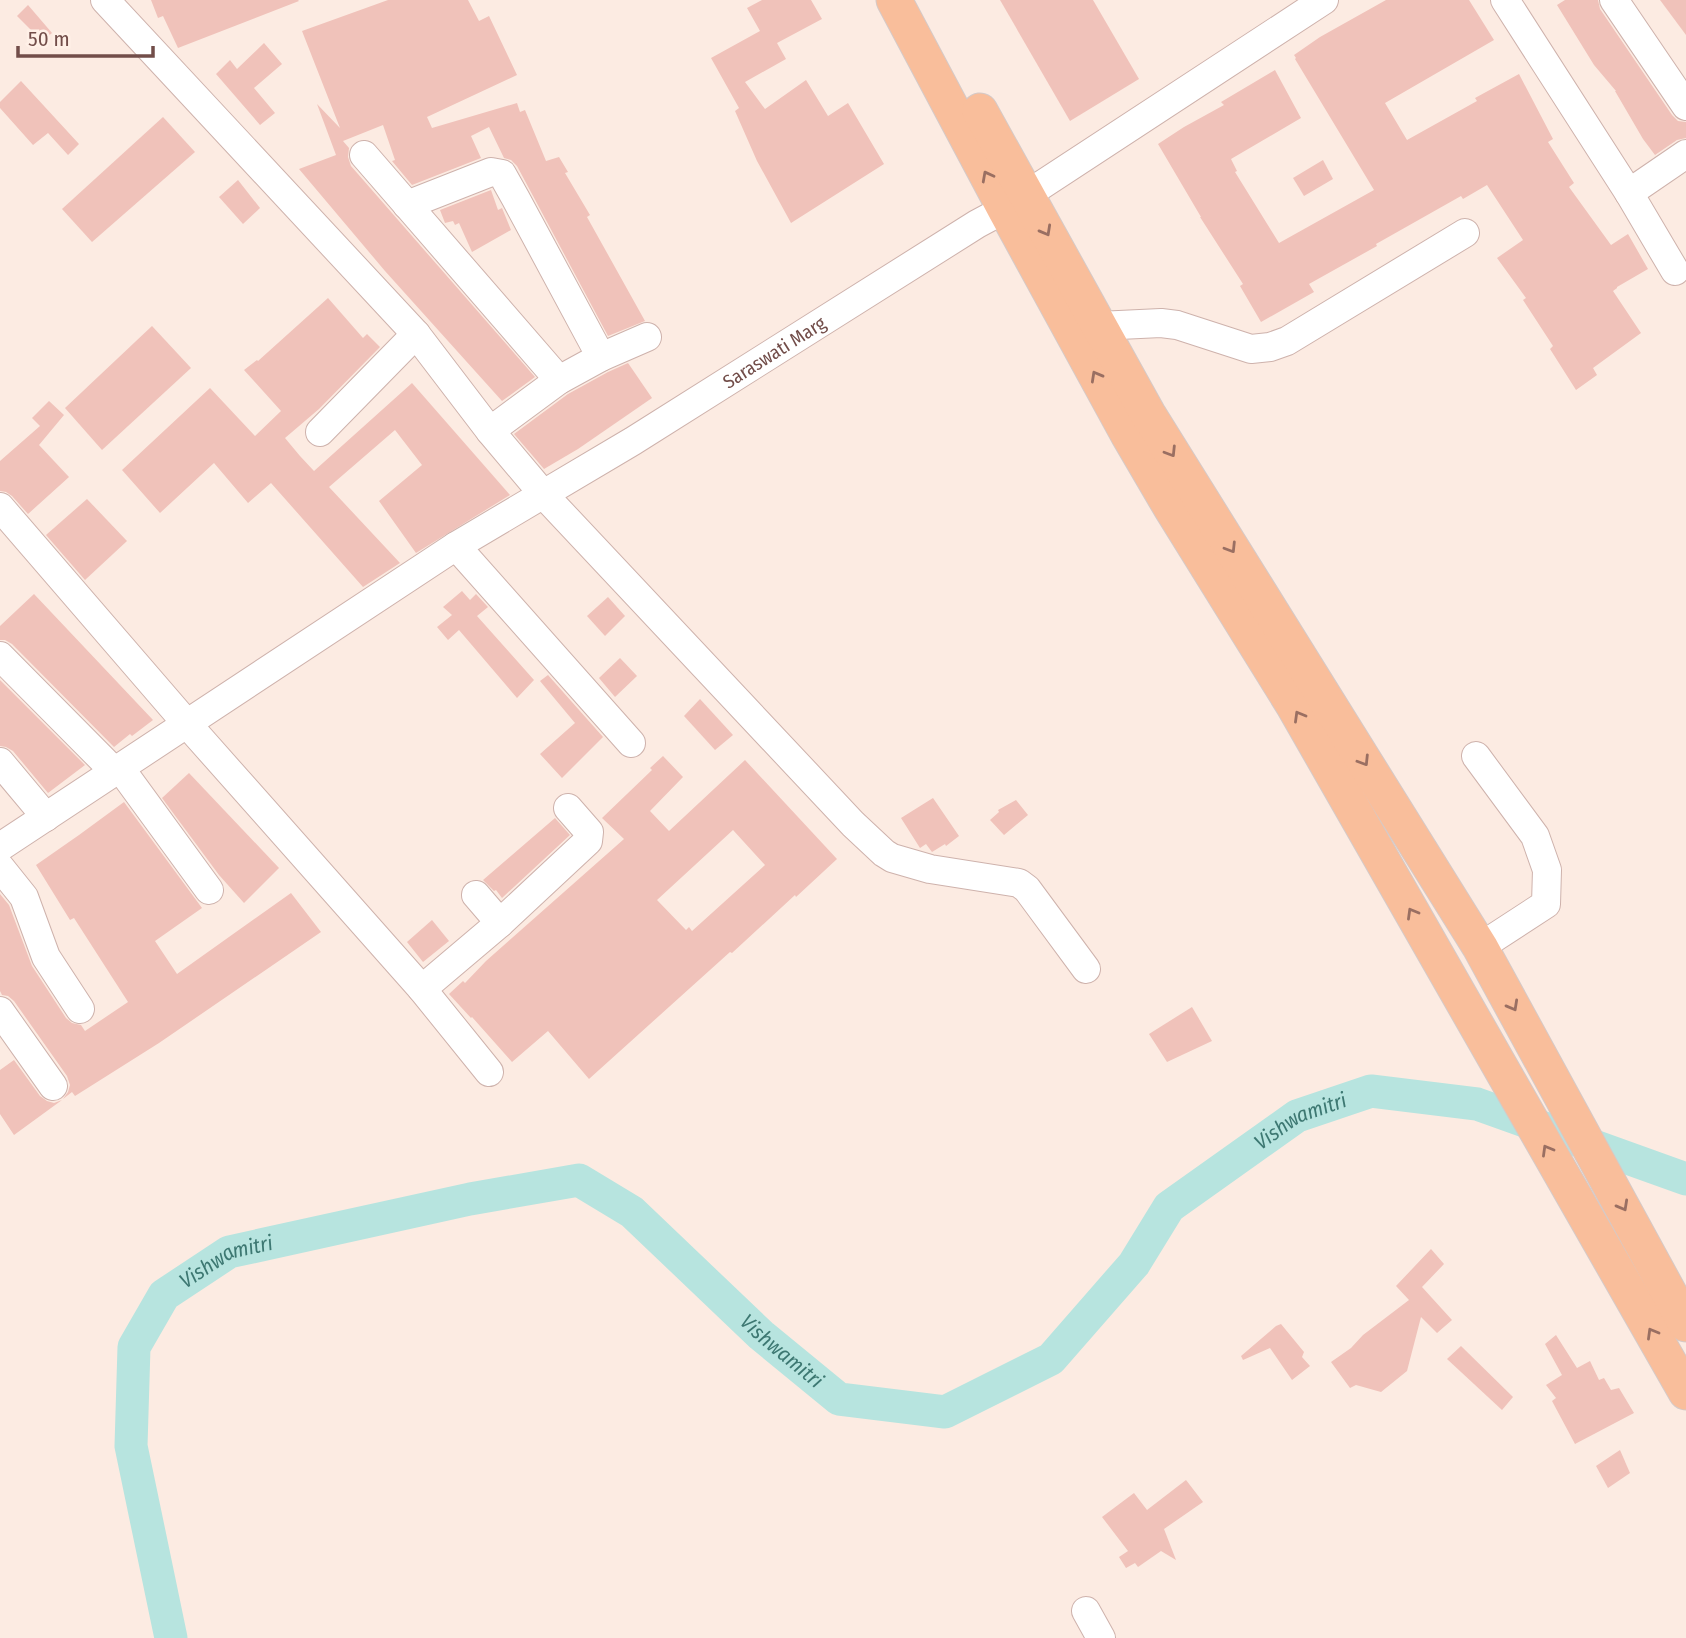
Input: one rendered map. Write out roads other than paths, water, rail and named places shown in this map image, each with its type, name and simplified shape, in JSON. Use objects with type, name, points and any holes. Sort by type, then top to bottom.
[{"type":"main road","points":[[894,0],[1016,202],[1098,326],[1138,425]]},
{"type":"main road","points":[[919,0],[1016,202],[1138,425],[1182,498],[1480,947],[1686,1324]]},
{"type":"main road","points":[[1182,498],[1293,706],[1605,1251],[1682,1374]]},
{"type":"street","points":[[105,0],[416,334],[490,431],[544,495],[853,824],[892,858],[930,869],[1019,883],[1027,889],[1086,969]]},
{"type":"street","name":"Saraswati Marg","points":[[0,847],[456,546],[632,441],[987,217],[1016,202],[1324,0]]},
{"type":"street","points":[[1504,0],[1629,193],[1675,271]]},
{"type":"street","points":[[1614,0],[1686,106]]},
{"type":"street","points":[[1629,193],[1686,154]]},
{"type":"street","points":[[364,155],[558,380]]},
{"type":"street","points":[[407,205],[491,172],[502,174],[601,357]]},
{"type":"street","points":[[1098,326],[1161,323],[1177,325],[1251,349],[1270,347],[1287,341],[1465,233]]},
{"type":"street","points":[[320,432],[416,334]]},
{"type":"street","points":[[490,431],[558,380],[647,337]]},
{"type":"street","points":[[0,507],[188,725],[422,989],[489,1072]]},
{"type":"street","points":[[456,546],[631,743]]},
{"type":"street","points":[[0,656],[117,770],[209,890]]},
{"type":"street","points":[[1476,756],[1535,836],[1547,870],[1546,904],[1480,947]]},
{"type":"street","points":[[0,762],[46,817]]},
{"type":"street","points":[[422,989],[500,923],[588,841],[589,832],[568,808]]},
{"type":"street","points":[[0,867],[24,897],[46,957],[80,1009]]},
{"type":"street","points":[[476,895],[500,923]]},
{"type":"street","points":[[0,1011],[53,1086]]},
{"type":"street","points":[[1086,1611],[1101,1638]]},
{"type":"waterway","name":"Vishwamitri","points":[[171,1638],[131,1446],[134,1347],[164,1295],[229,1252],[470,1199],[579,1180],[632,1212],[761,1335],[839,1399],[945,1412],[1051,1359],[1134,1264],[1169,1207],[1297,1116],[1371,1091],[1477,1104],[1686,1179]]}]
